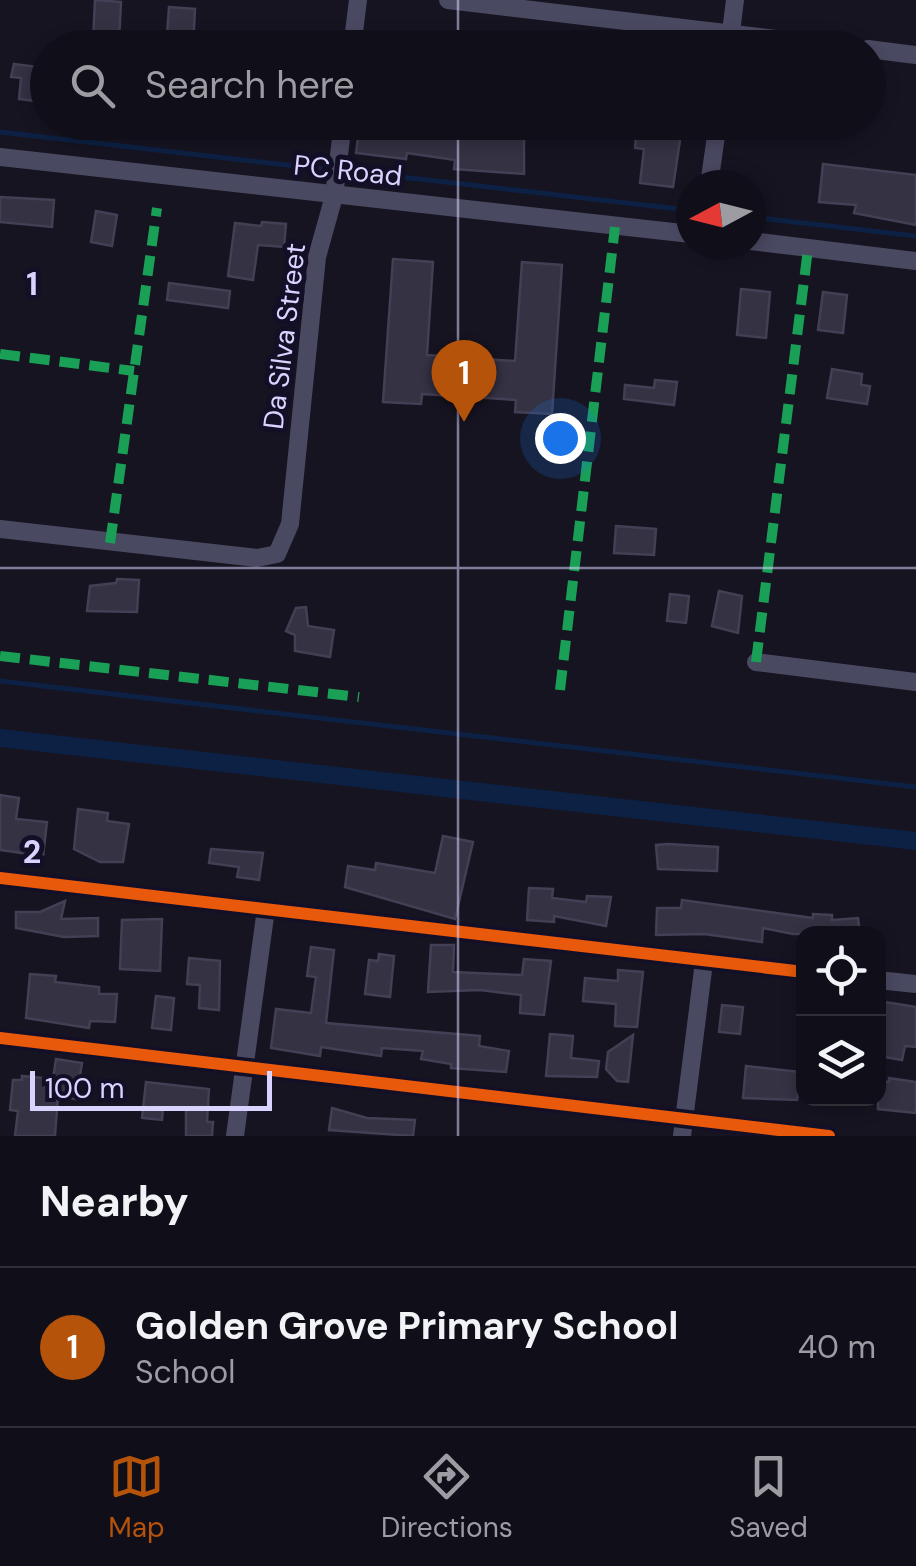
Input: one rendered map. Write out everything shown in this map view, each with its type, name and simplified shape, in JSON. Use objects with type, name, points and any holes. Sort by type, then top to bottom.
[{"type":"street","points":[[354,30],[358,0]]},
{"type":"street","points":[[448,0],[536,5],[671,30]]},
{"type":"street","points":[[732,30],[736,0]]},
{"type":"street","points":[[886,51],[916,54]]},
{"type":"street","name":"Da Silva Street","points":[[0,529],[257,558],[277,554],[290,524],[317,257],[334,196],[341,140]]},
{"type":"street","points":[[711,170],[715,140]]},
{"type":"street","name":"PC Road","points":[[0,157],[676,232]]},
{"type":"street","points":[[766,243],[916,261]]},
{"type":"street","points":[[756,662],[916,682]]},
{"type":"street","points":[[0,878],[796,971]]},
{"type":"street","points":[[235,1136],[266,908]]},
{"type":"street","points":[[683,1127],[704,962]]},
{"type":"street","points":[[886,981],[916,984]]},
{"type":"street","points":[[0,1038],[683,1127],[829,1136]]},
{"type":"building","points":[[95,0],[121,2],[120,30],[94,30]]},
{"type":"building","points":[[169,7],[195,9],[194,30],[167,30]]},
{"type":"building","points":[[14,64],[30,66],[30,100],[19,99],[21,78],[11,77]]},
{"type":"building","points":[[358,140],[524,140],[524,174],[454,169],[455,160],[407,153],[406,159],[356,153]]},
{"type":"building","points":[[636,140],[680,140],[673,187],[640,183],[644,149],[635,148]]},
{"type":"building","points":[[823,164],[916,175],[916,225],[854,213],[856,205],[819,202]]},
{"type":"building","points":[[0,197],[54,200],[52,227],[0,222]]},
{"type":"building","points":[[96,211],[117,215],[112,246],[91,242]]},
{"type":"building","points":[[262,222],[286,224],[284,247],[258,245],[253,280],[228,276],[235,223],[261,226]]},
{"type":"building","points":[[393,259],[433,262],[427,355],[515,361],[522,262],[562,265],[552,414],[515,412],[516,400],[422,394],[421,404],[383,402]]},
{"type":"building","points":[[169,283],[230,291],[228,308],[167,300]]},
{"type":"building","points":[[741,289],[770,292],[766,338],[737,335]]},
{"type":"building","points":[[823,292],[847,295],[843,333],[818,330]]},
{"type":"building","points":[[832,369],[862,374],[861,385],[870,386],[867,404],[827,398]]},
{"type":"building","points":[[655,380],[677,382],[674,405],[624,399],[625,385],[654,388]]},
{"type":"building","points":[[616,526],[656,529],[654,555],[614,553]]},
{"type":"building","points":[[117,579],[139,580],[137,612],[87,611],[90,586],[116,583]]},
{"type":"building","points":[[719,591],[742,596],[738,633],[712,626]]},
{"type":"building","points":[[670,594],[689,596],[686,623],[667,621]]},
{"type":"building","points":[[306,607],[308,626],[334,630],[330,657],[295,651],[295,635],[286,631],[296,608]]},
{"type":"building","points":[[0,795],[19,798],[16,819],[47,822],[43,856],[0,850]]},
{"type":"building","points":[[78,809],[108,813],[107,821],[129,824],[123,862],[100,862],[74,849]]},
{"type":"building","points":[[443,836],[473,842],[455,919],[345,887],[348,866],[375,870],[376,863],[435,873]]},
{"type":"building","points":[[656,845],[718,847],[717,871],[658,869]]},
{"type":"building","points":[[211,849],[263,853],[259,880],[237,877],[239,867],[209,863]]},
{"type":"building","points":[[529,888],[553,889],[552,898],[586,902],[587,896],[611,897],[606,926],[554,916],[554,922],[527,920]]},
{"type":"building","points":[[682,900],[813,918],[813,914],[832,915],[832,920],[858,918],[859,926],[796,926],[796,934],[763,928],[762,942],[704,934],[656,935],[657,908],[681,908]]},
{"type":"building","points":[[65,901],[61,919],[98,918],[98,936],[64,937],[16,928],[16,912],[40,912]]},
{"type":"building","points":[[162,919],[160,971],[120,969],[122,920]]},
{"type":"building","points":[[431,945],[454,945],[453,972],[522,975],[524,959],[551,961],[544,1015],[520,1013],[521,995],[480,990],[428,992]]},
{"type":"building","points":[[311,947],[334,950],[326,1023],[480,1036],[479,1046],[509,1051],[506,1072],[451,1068],[451,1064],[421,1059],[423,1051],[382,1048],[381,1056],[321,1047],[320,1056],[271,1048],[276,1009],[311,1013],[316,977],[307,976]]},
{"type":"building","points":[[379,954],[394,956],[390,997],[365,994],[369,960],[378,961]]},
{"type":"building","points":[[189,958],[220,961],[219,1010],[199,1008],[200,985],[187,984]]},
{"type":"building","points":[[618,970],[643,972],[637,1027],[615,1026],[616,1004],[583,1001],[585,978],[618,981]]},
{"type":"building","points":[[30,974],[56,976],[55,982],[99,987],[99,994],[117,994],[115,1022],[90,1021],[89,1028],[26,1018]]},
{"type":"building","points":[[156,996],[174,998],[171,1030],[152,1028]]},
{"type":"building","points":[[886,1002],[916,1007],[916,1047],[905,1046],[902,1060],[886,1057]]},
{"type":"building","points":[[722,1005],[743,1007],[740,1034],[719,1032]]},
{"type":"building","points":[[550,1034],[573,1036],[571,1058],[599,1061],[597,1077],[546,1076]]},
{"type":"building","points":[[633,1035],[628,1082],[617,1081],[606,1069],[608,1052]]},
{"type":"building","points":[[56,1059],[82,1063],[76,1099],[58,1096],[55,1136],[15,1136],[18,1111],[10,1110],[13,1080],[22,1080],[22,1076],[53,1079]]},
{"type":"building","points":[[746,1066],[796,1071],[796,1100],[743,1098]]},
{"type":"building","points":[[889,1078],[916,1082],[916,1113],[878,1109],[886,1106],[886,1082]]},
{"type":"building","points":[[146,1082],[209,1089],[207,1122],[213,1122],[212,1136],[186,1136],[186,1110],[163,1108],[162,1120],[142,1118]]},
{"type":"building","points":[[332,1108],[367,1118],[415,1120],[413,1136],[329,1130]]},
{"type":"waterway","points":[[0,132],[30,135]]},
{"type":"waterway","points":[[70,140],[322,169]]},
{"type":"waterway","points":[[349,171],[676,209]]},
{"type":"waterway","points":[[766,219],[916,236]]},
{"type":"waterway","points":[[0,681],[916,787]]},
{"type":"waterway","points":[[0,738],[916,841]]},
{"type":"marked path","points":[[110,543],[157,208]]},
{"type":"marked path","points":[[560,690],[615,227]]},
{"type":"marked path","points":[[756,662],[808,249]]},
{"type":"marked path","points":[[0,354],[134,371]]},
{"type":"marked path","points":[[0,656],[359,697]]},
{"type":"cycle path","points":[[0,878],[796,971]]},
{"type":"cycle path","points":[[0,1038],[829,1136]]},
{"type":"place","name":"Golden Grove Primary School","points":[[464,422]]}]
